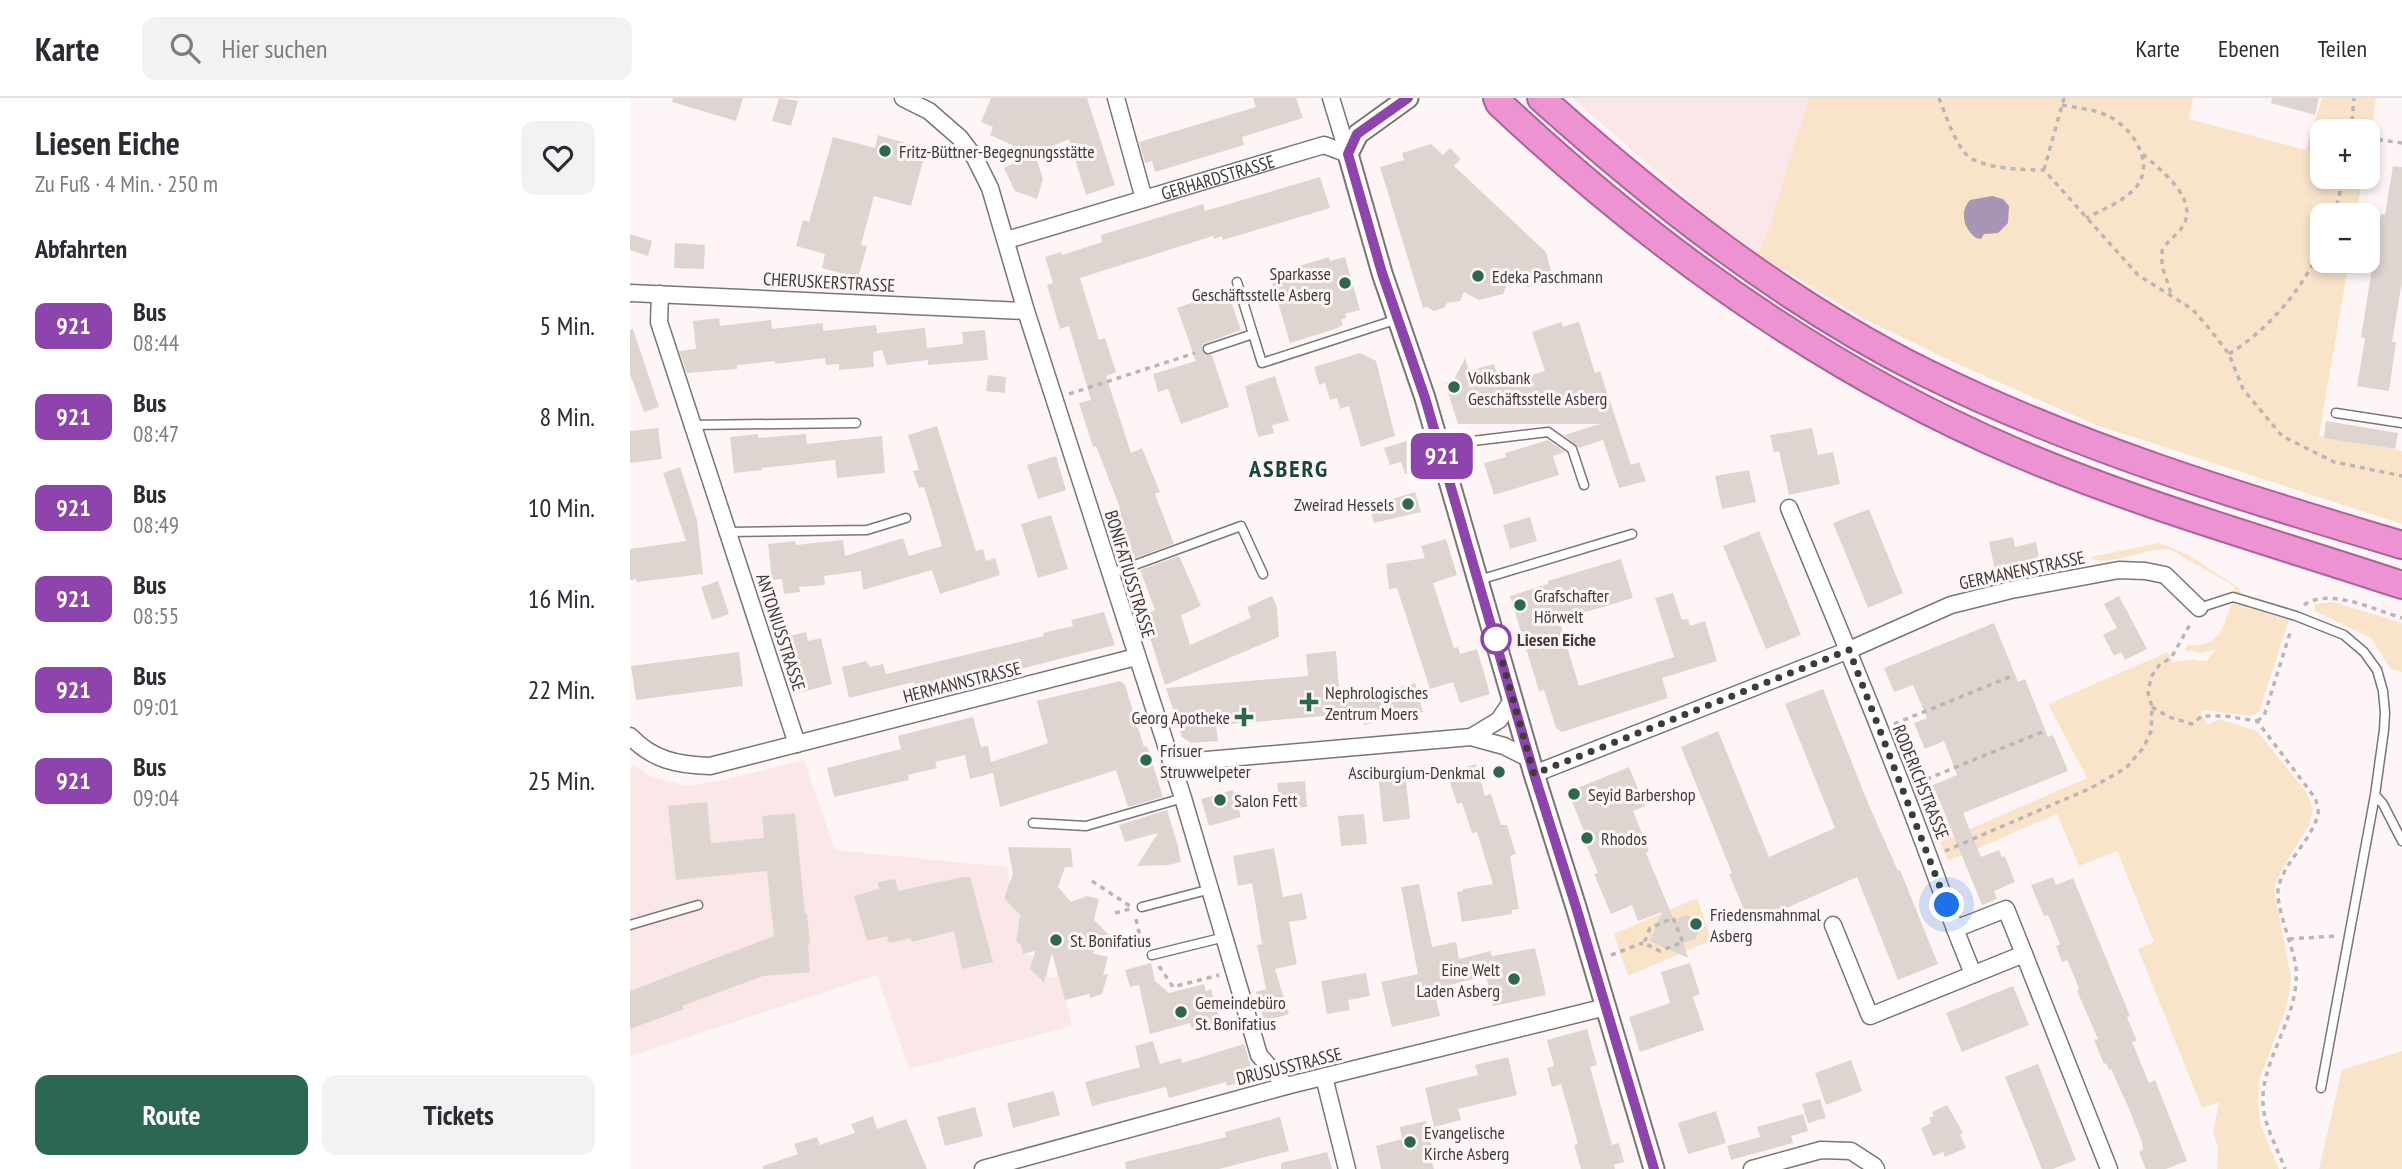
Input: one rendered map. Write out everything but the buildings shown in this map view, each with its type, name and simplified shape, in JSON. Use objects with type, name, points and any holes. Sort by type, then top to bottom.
[{"type":"highway","points":[[1497,98],[1499,103],[1547,148],[1656,237],[1762,314],[1866,377],[1932,413],[2077,476],[2276,545],[2402,585]]},
{"type":"highway","points":[[1541,98],[1597,148],[1738,259],[1869,342],[1922,371],[2084,442],[2284,510],[2402,545]]},
{"type":"street","name":"BONIFATIUSSTRASSE","points":[[903,98],[929,111],[946,125],[975,158],[990,188],[1026,311],[1183,798],[1259,1055],[1286,1086]]},
{"type":"street","points":[[1116,98],[1144,198]]},
{"type":"street","points":[[1331,98],[1382,273],[1439,444],[1532,767],[1654,1169]]},
{"type":"street","points":[[1348,154],[1357,134],[1408,98]]},
{"type":"street","name":"GERHARDSTRASSE","points":[[1007,240],[1324,145],[1348,154]]},
{"type":"street","name":"CHERUSKERSTRASSE","points":[[630,293],[1026,311]]},
{"type":"street","name":"ANTONIUSSTRASSE","points":[[660,294],[659,321],[797,744]]},
{"type":"street","points":[[1789,508],[1849,650]]},
{"type":"street","name":"GERMANENSTRASSE","points":[[1532,767],[1849,650],[1951,606],[2011,590],[2119,570],[2145,571],[2165,575],[2199,608]]},
{"type":"street","name":"RODERICHSTRASSE","points":[[1849,650],[1973,974]]},
{"type":"street","name":"HERMANNSTRASSE","points":[[630,737],[641,748],[661,760],[709,766],[1136,657]]},
{"type":"street","points":[[1471,737],[1499,720],[1513,699]]},
{"type":"street","points":[[1172,763],[1471,737],[1504,746],[1532,767]]},
{"type":"street","points":[[1955,929],[2006,909],[2109,1169]]},
{"type":"street","points":[[1833,925],[1870,1016],[2024,954]]},
{"type":"street","name":"DRUSUSSTRASSE","points":[[983,1169],[1286,1086],[1606,1007]]},
{"type":"street","points":[[1324,1077],[1347,1169]]},
{"type":"street","points":[[1752,1169],[1821,1150],[1851,1151],[1876,1169]]},
{"type":"lane","points":[[1237,282],[1262,363],[1399,319]]},
{"type":"lane","points":[[1208,349],[1253,334]]},
{"type":"lane","points":[[2336,413],[2402,424]]},
{"type":"lane","points":[[692,425],[856,423]]},
{"type":"lane","points":[[1439,444],[1548,432],[1572,449],[1584,485]]},
{"type":"lane","points":[[728,532],[867,530],[906,518]]},
{"type":"lane","points":[[1110,574],[1241,526],[1263,574]]},
{"type":"lane","points":[[1479,580],[1632,534]]},
{"type":"lane","points":[[2199,608],[2233,597],[2296,616],[2344,635],[2364,652],[2376,670],[2383,691],[2385,713],[2375,794],[2321,1088]]},
{"type":"lane","points":[[2375,794],[2402,841]]},
{"type":"lane","points":[[1033,824],[1086,826],[1183,798]]},
{"type":"lane","points":[[1142,907],[1211,889]]},
{"type":"lane","points":[[630,925],[698,905]]},
{"type":"lane","points":[[1152,956],[1225,937]]},
{"type":"path","points":[[1939,98],[1967,156],[1979,162],[2007,168],[2044,170],[2138,275],[2192,309],[2229,354],[2242,389],[2282,436],[2334,462],[2402,476]]},
{"type":"path","points":[[2044,170],[2064,98]]},
{"type":"path","points":[[2352,119],[2354,98]]},
{"type":"path","points":[[2062,105],[2109,116],[2128,129],[2141,153],[2175,187],[2187,206],[2185,223],[2161,251],[2162,266],[2171,295]]},
{"type":"path","points":[[2380,140],[2402,144]]},
{"type":"path","points":[[2086,218],[2114,203],[2139,184],[2141,153]]},
{"type":"path","points":[[2229,354],[2245,344],[2277,314],[2310,268]]},
{"type":"path","points":[[1054,399],[1208,349]]},
{"type":"path","points":[[2257,721],[2263,716],[2299,608],[2310,600],[2321,597],[2336,598],[2402,618]]},
{"type":"path","points":[[1930,857],[2091,788],[2126,768],[2144,747],[2151,731],[2152,707],[2148,693],[2151,677],[2160,664],[2171,658],[2199,608]]},
{"type":"path","points":[[1879,730],[2012,676]]},
{"type":"path","points":[[2152,707],[2169,717],[2192,724],[2202,716],[2257,721],[2316,799],[2318,813],[2278,887],[2279,903],[2295,965],[2296,983],[2292,1010],[2265,1080],[2263,1103],[2267,1126],[2285,1169]]},
{"type":"path","points":[[1902,789],[2042,732]]},
{"type":"path","points":[[1592,961],[1644,943],[1660,951],[1683,942],[1673,918],[1650,928],[1644,943]]},
{"type":"path","points":[[2289,939],[2349,937]]},
{"type":"shaded area","points":[[1572,98],[1809,98],[1758,254],[1711,219]]},
{"type":"shaded area","points":[[1809,98],[2193,98],[2189,119],[2306,150],[2310,137],[2310,189],[2361,189],[2358,203],[2310,203],[2310,273],[2347,273],[2319,436],[2402,451],[2402,524],[2096,425],[1953,362],[1860,317],[1758,254]]},
{"type":"shaded area","points":[[2322,98],[2376,98],[2373,119],[2316,119]]},
{"type":"shaded area","points":[[1992,196],[2003,199],[2009,206],[2008,223],[1998,233],[1984,234],[1981,239],[1976,238],[1964,220],[1965,210],[1970,200]]},
{"type":"shaded area","points":[[2159,543],[2187,554],[2239,588],[2241,594],[2235,592],[2234,586],[2171,550],[2162,549],[2106,561],[2090,557]]},
{"type":"shaded area","points":[[2334,602],[2402,623],[2402,672],[2391,669],[2371,638],[2315,611],[2315,604]]},
{"type":"shaded area","points":[[2232,603],[2289,620],[2259,712],[2250,716],[2205,710],[2201,712],[2207,725],[2219,719],[2257,731],[2306,792],[2313,809],[2309,825],[2282,869],[2274,889],[2291,978],[2287,1006],[2259,1081],[2258,1105],[2261,1126],[2279,1169],[2217,1169],[2218,1147],[2213,1133],[2219,1102],[2202,1108],[2138,949],[2154,942],[2117,851],[2079,866],[2057,814],[1948,861],[1940,842],[2087,778],[2048,704],[2168,652],[2173,662],[2196,659],[2207,661],[2216,649],[2202,653],[2185,650],[2188,645],[2207,643],[2219,634]]},
{"type":"shaded area","points":[[804,760],[835,850],[1007,867],[1010,883],[1007,894],[1001,895],[1020,915],[1016,941],[1021,945],[1023,954],[1030,955],[1033,960],[1030,969],[1043,983],[1046,978],[1044,975],[1048,972],[1049,977],[1054,978],[1059,974],[1072,1026],[909,1069],[877,975],[630,1056],[630,768],[634,765],[649,776],[686,786],[723,780]]},
{"type":"shaded area","points":[[1697,898],[1712,940],[1628,976],[1614,934]]},
{"type":"shaded area","points":[[2402,1051],[2402,1169],[2319,1169],[2342,1070]]},
{"type":"bus line","name":"921","points":[[1408,98],[1357,134],[1348,154],[1382,273],[1425,398],[1534,774],[1654,1169]]},
{"type":"place","name":"Fritz-Büttner-Begegnungsstätte","points":[[885,151]]},
{"type":"place","name":"Edeka Paschmann","points":[[1478,276]]},
{"type":"place","name":"Sparkasse Geschäftsstelle Asberg","points":[[1345,283]]},
{"type":"place","name":"Volksbank Geschäftsstelle Asberg","points":[[1454,387]]},
{"type":"place","name":"Zweirad Hessels","points":[[1408,504]]},
{"type":"place","name":"Grafschafter Hörwelt","points":[[1520,605]]},
{"type":"place","name":"Liesen Eiche","points":[[1496,639]]},
{"type":"place","name":"Nephrologisches Zentrum Moers","points":[[1309,702]]},
{"type":"place","name":"Georg Apotheke","points":[[1244,717]]},
{"type":"place","name":"Frisuer Struwwelpeter","points":[[1146,760]]},
{"type":"place","name":"Asciburgium-Denkmal","points":[[1499,772]]},
{"type":"place","name":"Seyid Barbershop","points":[[1574,794]]},
{"type":"place","name":"Salon Fett","points":[[1220,800]]},
{"type":"place","name":"Rhodos","points":[[1587,838]]},
{"type":"place","name":"Friedensmahnmal Asberg","points":[[1696,924]]},
{"type":"place","name":"St. Bonifatius","points":[[1056,940]]},
{"type":"place","name":"Eine Welt Laden Asberg","points":[[1514,979]]},
{"type":"place","name":"Gemeindebüro St. Bonifatius","points":[[1181,1012]]},
{"type":"place","name":"Evangelische Kirche Asberg","points":[[1410,1142]]},
{"type":"district","name":"ASBERG","points":[[1289,468]]},
{"type":"route","points":[[1496,639],[1534,774],[1849,650],[1947,905]]}]
